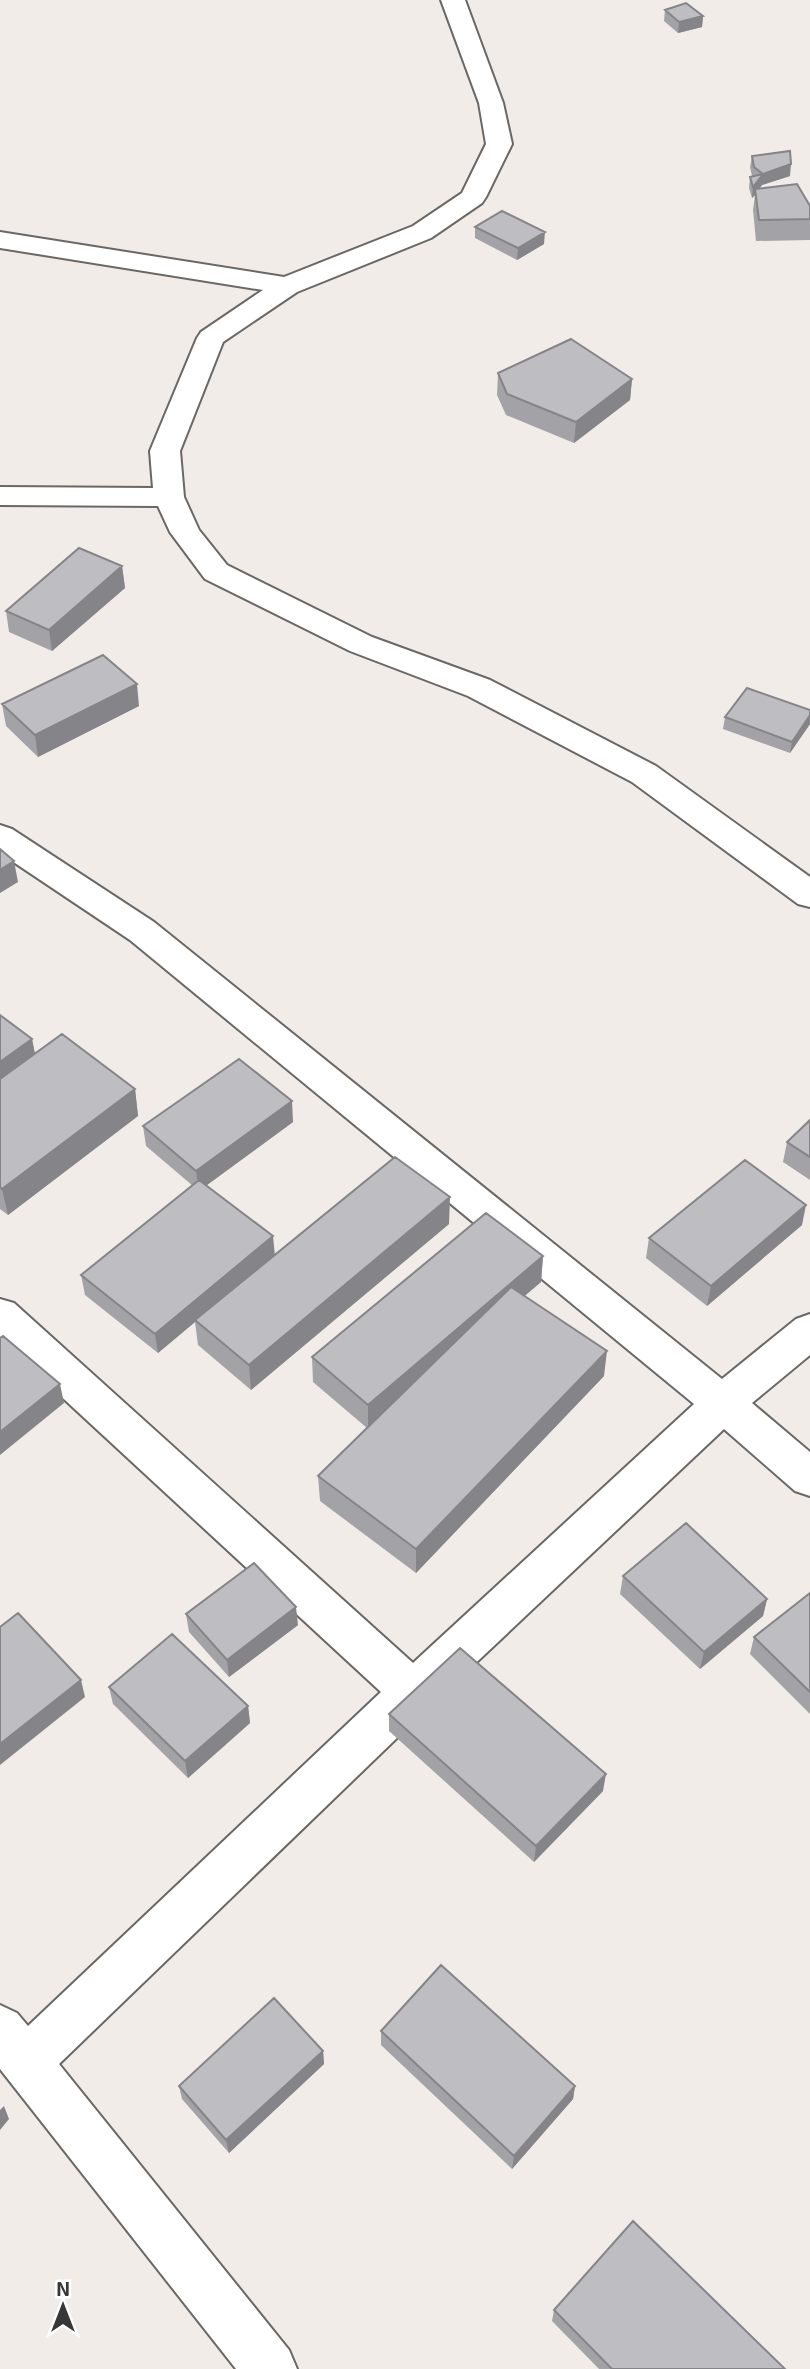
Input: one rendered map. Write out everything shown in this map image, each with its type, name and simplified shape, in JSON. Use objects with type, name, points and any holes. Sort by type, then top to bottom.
[{"type":"street","points":[[446,1],[491,103],[499,144],[473,197],[422,232],[287,286],[211,338],[165,451],[169,498],[185,532],[216,572],[361,644],[479,688],[644,774],[810,895]]},
{"type":"street","points":[[0,240],[287,286]]},
{"type":"street","points":[[0,496],[169,498]]},
{"type":"street","points":[[0,837],[142,931],[657,1353],[723,1403],[810,1478]]},
{"type":"street","points":[[0,1315],[413,1692]]},
{"type":"street","points":[[270,2369],[13,2045],[413,1692],[723,1403],[810,1331]]},
{"type":"building","points":[[686,3],[703,16],[679,22],[665,10]]},
{"type":"building","points":[[790,151],[791,164],[763,174],[754,167],[752,156]]},
{"type":"building","points":[[763,174],[753,187],[750,177]]},
{"type":"building","points":[[797,184],[810,206],[810,219],[759,220],[755,189]]},
{"type":"building","points":[[502,211],[545,232],[518,248],[475,227]]},
{"type":"building","points":[[571,339],[632,379],[576,422],[507,394],[498,373]]},
{"type":"building","points":[[79,548],[122,566],[49,630],[6,611]]},
{"type":"building","points":[[103,655],[137,684],[35,735],[2,704]]},
{"type":"building","points":[[747,688],[810,710],[810,715],[792,742],[725,717]]},
{"type":"building","points":[[0,849],[14,861],[0,870]]},
{"type":"building","points":[[0,1015],[32,1039],[0,1062]]},
{"type":"building","points":[[62,1034],[135,1089],[2,1189],[0,1079]]},
{"type":"building","points":[[239,1059],[292,1101],[196,1171],[143,1126]]},
{"type":"building","points":[[810,1120],[810,1157],[787,1142]]},
{"type":"building","points":[[395,1157],[450,1197],[249,1365],[195,1320]]},
{"type":"building","points":[[745,1160],[806,1205],[711,1286],[649,1238]]},
{"type":"building","points":[[199,1180],[273,1236],[155,1334],[81,1275]]},
{"type":"building","points":[[486,1213],[543,1256],[368,1405],[312,1357]]},
{"type":"building","points":[[511,1287],[607,1351],[416,1549],[318,1476]]},
{"type":"building","points":[[3,1336],[60,1384],[0,1432],[0,1338]]},
{"type":"building","points":[[686,1523],[767,1599],[704,1652],[623,1576]]},
{"type":"building","points":[[254,1563],[296,1607],[227,1660],[186,1614]]},
{"type":"building","points":[[810,1593],[810,1692],[754,1637]]},
{"type":"building","points":[[18,1613],[81,1680],[0,1744],[0,1627]]},
{"type":"building","points":[[172,1634],[248,1706],[185,1761],[109,1687]]},
{"type":"building","points":[[460,1648],[606,1774],[536,1846],[389,1714]]},
{"type":"building","points":[[441,1965],[575,2086],[514,2156],[381,2031]]},
{"type":"building","points":[[274,1998],[323,2051],[226,2140],[179,2086]]},
{"type":"building","points":[[633,2221],[785,2369],[612,2369],[554,2310]]}]
